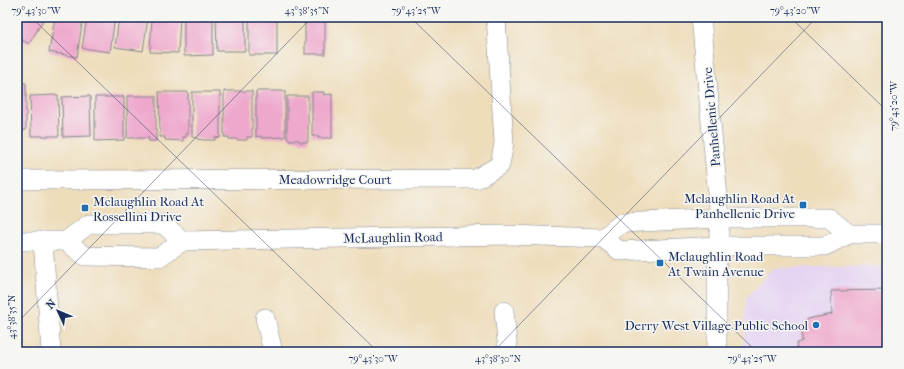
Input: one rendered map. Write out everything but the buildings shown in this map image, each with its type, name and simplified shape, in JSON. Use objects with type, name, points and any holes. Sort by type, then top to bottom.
[{"type":"street","name":"Meadowridge Court","points":[[17,180],[476,179],[500,165],[504,143],[496,17]]},
{"type":"street","name":"Panhellenic Drive","points":[[701,17],[720,218],[718,246],[717,352]]},
{"type":"street","points":[[850,234],[829,218],[720,218],[622,223],[603,238],[620,251],[718,246],[824,246],[850,234],[887,234]]},
{"type":"street","points":[[17,241],[66,241],[89,224],[162,224],[183,240],[159,257],[85,256],[66,241]]},
{"type":"street","name":"McLaughlin Road","points":[[183,240],[508,235],[603,238]]},
{"type":"street","points":[[43,241],[51,352]]},
{"type":"street","points":[[504,311],[508,352]]},
{"type":"street","points":[[265,318],[273,352]]},
{"type":"shaded area","name":"Derry West Village Public School","points":[[887,266],[887,352],[744,352],[746,298],[773,268]]},
{"type":"place","name":"Mclaughlin Road At Panhellenic Drive","points":[[803,205]]},
{"type":"place","name":"Mclaughlin Road At Rossellini Drive","points":[[85,208]]},
{"type":"place","name":"Mclaughlin Road At Twain Avenue","points":[[660,263]]},
{"type":"place","name":"Derry West Village Public School","points":[[816,325]]}]
